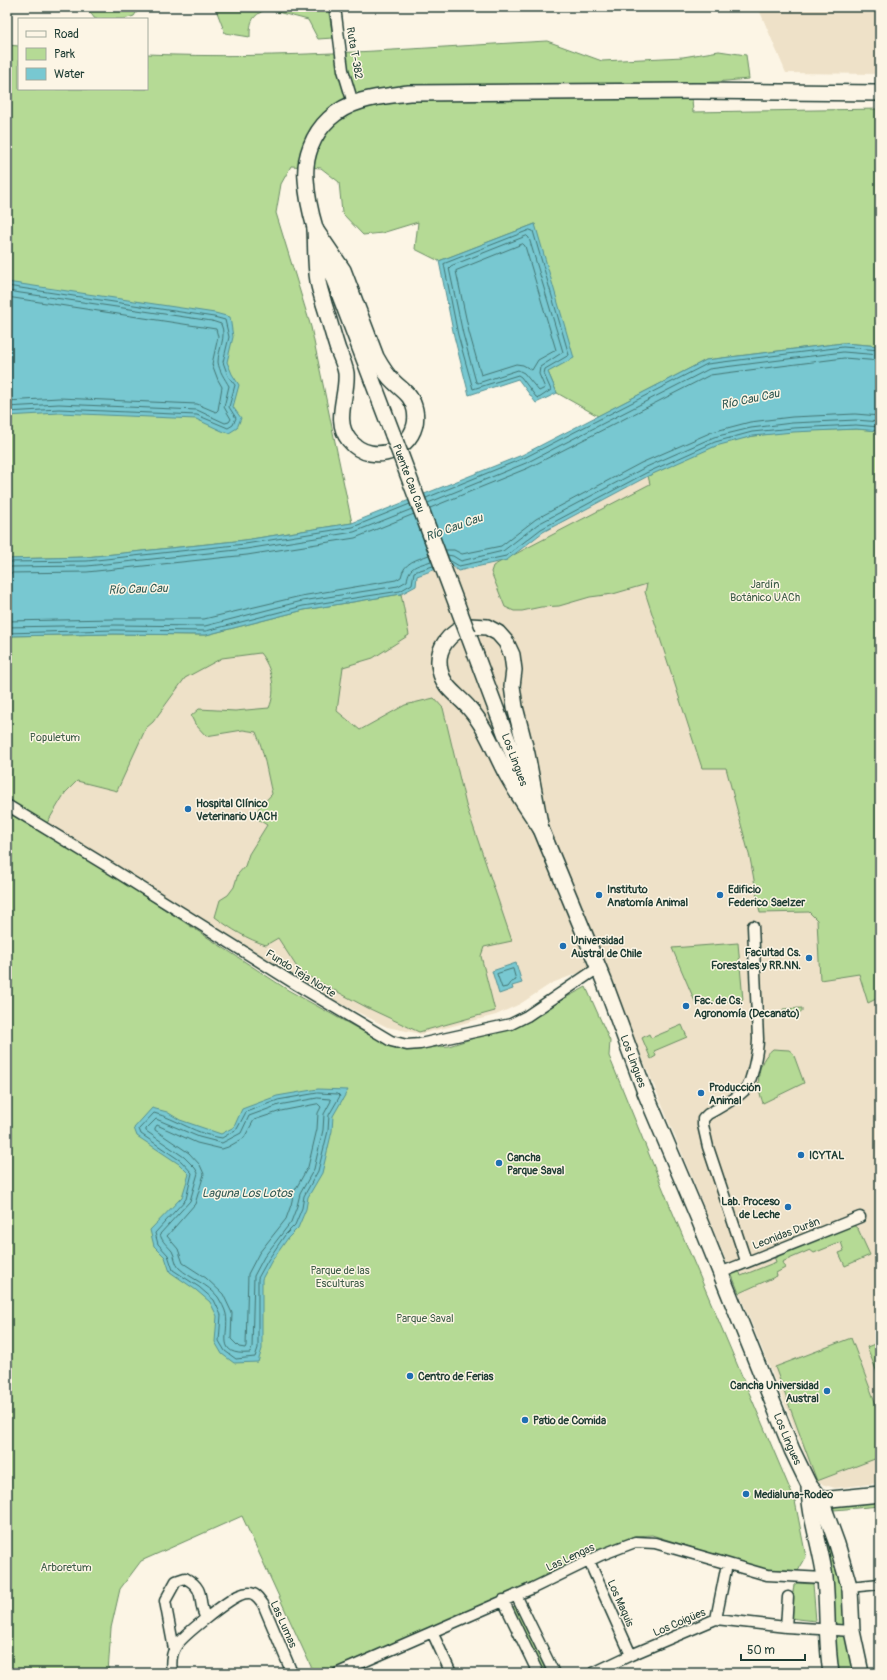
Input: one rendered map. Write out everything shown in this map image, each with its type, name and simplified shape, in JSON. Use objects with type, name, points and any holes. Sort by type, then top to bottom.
[{"type":"main road","points":[[315,229],[343,270],[376,357],[381,366],[394,382],[408,394],[414,405],[416,418],[413,431],[402,446],[384,454],[370,454],[358,449],[349,440],[342,429],[341,416],[346,372],[318,281],[315,229],[306,178],[309,151],[317,134],[336,113],[353,103],[372,98],[408,93],[697,91],[880,94]]},
{"type":"main road","name":"Puente Cau Cau","points":[[315,229],[468,634]]},
{"type":"main road","points":[[475,625],[487,627],[498,633],[509,648],[513,662],[512,686],[515,707],[527,754],[541,829],[508,777],[485,729],[469,707],[449,688],[441,675],[439,663],[441,650],[447,639],[457,630],[475,625]]},
{"type":"main road","name":"Los Lingues","points":[[468,634],[541,829],[598,968],[645,1092],[792,1450],[837,1544],[849,1587],[852,1631],[861,1673]]},
{"type":"main road","points":[[821,1508],[880,1494]]},
{"type":"main road","points":[[821,1508],[880,1504]]},
{"type":"main road","name":"Los Lingues","points":[[821,1508],[827,1629],[831,1673]]},
{"type":"street","name":"Ruta T-382","points":[[335,7],[344,70],[353,103]]},
{"type":"street","name":"Fundo Teja Norte","points":[[7,805],[390,1042],[407,1045],[420,1044],[511,1024],[527,1016],[598,968]]},
{"type":"street","points":[[746,1261],[708,1147],[703,1125],[704,1118],[708,1114],[746,1089],[752,1074],[758,1048],[753,926]]},
{"type":"street","name":"Leonidas Durán","points":[[720,1272],[860,1217]]},
{"type":"street","name":"Las Lengas","points":[[338,1673],[635,1542],[645,1541],[767,1575],[824,1578]]},
{"type":"street","name":"Los Maquis","points":[[589,1561],[631,1655]]},
{"type":"street","points":[[716,1620],[727,1564]]},
{"type":"street","points":[[172,1673],[171,1666],[174,1648],[165,1601],[176,1581],[185,1578],[194,1582],[201,1593],[203,1613],[206,1618]]},
{"type":"street","points":[[849,1587],[880,1584]]},
{"type":"street","name":"Las Lumas","points":[[174,1648],[206,1618],[240,1595],[250,1593],[256,1595],[270,1616],[292,1673]]},
{"type":"street","points":[[516,1595],[554,1673]]},
{"type":"street","points":[[786,1627],[788,1597]]},
{"type":"street","points":[[502,1600],[538,1673]]},
{"type":"street","name":"Los Coigües","points":[[593,1673],[631,1655],[716,1620],[786,1627],[852,1631]]},
{"type":"street","points":[[432,1632],[451,1673]]},
{"type":"shaded area","points":[[758,7],[880,7],[880,74],[786,73]]},
{"type":"shaded area","name":"Universidad Austral de Chile","points":[[880,431],[880,1483],[835,1488],[818,1483],[815,1478],[655,1088],[604,969],[598,968],[584,971],[552,983],[520,1004],[496,1015],[421,1034],[387,1027],[338,1002],[7,799],[7,636],[417,576],[450,564],[458,571],[507,560],[543,532],[648,476],[716,446],[753,436],[793,432]]},
{"type":"green space","points":[[86,7],[140,7],[134,16],[127,18],[94,18]]},
{"type":"green space","points":[[215,7],[328,7],[333,38],[318,39],[308,20],[266,9],[258,14],[251,23],[250,37],[225,33]]},
{"type":"green space","points":[[547,41],[602,61],[683,57],[719,51],[746,55],[749,79],[691,84],[693,112],[880,109],[880,346],[843,343],[706,360],[598,416],[557,393],[548,372],[535,224],[439,261],[415,249],[418,222],[382,233],[363,235],[342,213],[339,182],[321,168],[291,166],[281,184],[276,213],[311,327],[352,523],[245,540],[86,557],[7,559],[7,45],[18,46],[18,90],[148,90],[148,54],[247,55],[397,50]]},
{"type":"green space","name":"Jardín Botánico UACh","points":[[856,429],[880,431],[880,997],[868,1003],[859,974],[820,980],[817,920],[809,912],[760,913],[750,858],[726,768],[702,768],[645,592],[647,584],[613,594],[590,597],[559,606],[514,611],[505,607],[491,572],[493,566],[500,562],[650,484],[648,476],[715,446],[767,434]]},
{"type":"green space","name":"Populetum","points":[[401,594],[409,635],[373,658],[343,667],[337,711],[360,730],[405,705],[434,698],[443,708],[466,805],[512,941],[484,947],[481,956],[495,1011],[419,1032],[368,1008],[300,972],[278,938],[266,945],[239,933],[215,917],[220,900],[228,895],[234,887],[238,874],[245,866],[249,854],[267,825],[259,820],[258,809],[272,794],[263,754],[256,732],[243,730],[206,736],[195,724],[191,716],[199,709],[235,711],[269,708],[273,694],[272,679],[268,665],[260,653],[222,658],[185,678],[153,722],[146,728],[117,791],[77,781],[65,793],[47,823],[7,799],[7,636],[114,634],[206,635],[304,610]]},
{"type":"green space","name":"Parque Saval","points":[[8,813],[103,869],[288,990],[373,1037],[404,1050],[449,1046],[514,1025],[586,987],[610,1041],[609,1056],[670,1206],[795,1501],[806,1557],[798,1571],[766,1569],[652,1535],[634,1536],[520,1589],[325,1673],[314,1673],[242,1516],[141,1561],[120,1589],[111,1628],[108,1673],[7,1673]]},
{"type":"green space","points":[[738,943],[743,1000],[696,1004],[672,948]]},
{"type":"green space","points":[[802,1008],[802,1012],[783,1013],[783,1009]]},
{"type":"green space","points":[[682,1025],[687,1037],[654,1051],[656,1056],[651,1059],[642,1038],[649,1034],[651,1038]]},
{"type":"green space","points":[[773,1049],[789,1050],[793,1053],[804,1083],[763,1103],[759,1089],[759,1074],[763,1060]]},
{"type":"green space","points":[[851,1223],[858,1229],[870,1255],[845,1266],[839,1253],[844,1251],[841,1242],[814,1253],[810,1250],[782,1262],[785,1268],[776,1273],[777,1276],[739,1293],[731,1273],[739,1270],[741,1276],[776,1262],[774,1256]]},
{"type":"green space","name":"Cancha Universidad Austral","points":[[851,1338],[880,1415],[880,1457],[817,1481],[775,1367]]},
{"type":"green space","points":[[880,1342],[880,1380],[867,1347]]},
{"type":"green space","points":[[880,1497],[880,1506],[834,1510],[833,1502]]},
{"type":"green space","points":[[820,1514],[843,1575],[855,1673],[838,1673]]},
{"type":"green space","points":[[797,1583],[813,1584],[816,1621],[789,1618],[794,1585]]},
{"type":"green space","points":[[516,1606],[547,1673],[541,1673],[512,1607]]},
{"type":"water","points":[[535,224],[574,358],[548,372],[557,393],[536,403],[518,379],[469,395],[454,336],[439,261]]},
{"type":"water","points":[[7,282],[215,313],[230,317],[233,337],[227,362],[239,385],[233,407],[241,418],[237,428],[229,433],[196,419],[59,413],[7,416]]},
{"type":"water","name":"Río Cau Cau","points":[[843,343],[880,346],[880,431],[856,429],[793,432],[753,436],[716,446],[648,476],[543,532],[507,560],[458,571],[450,564],[417,576],[416,586],[401,594],[304,610],[206,635],[114,634],[7,636],[7,559],[86,557],[245,540],[352,523],[522,455],[706,360]]},
{"type":"water","points":[[516,963],[522,983],[512,986],[513,989],[499,994],[492,971]]},
{"type":"water","name":"Laguna Los Lotos","points":[[318,1089],[348,1090],[333,1116],[332,1131],[322,1173],[308,1197],[306,1209],[298,1228],[288,1238],[271,1262],[262,1279],[262,1349],[258,1362],[234,1363],[222,1354],[215,1342],[217,1316],[210,1302],[170,1272],[165,1257],[154,1246],[150,1230],[182,1197],[189,1174],[179,1164],[137,1136],[134,1128],[152,1108],[167,1112],[180,1120],[221,1134],[234,1127],[242,1109],[277,1096]]},
{"type":"place","name":"Hospital Clínico Veterinario UACH","points":[[188,809]]},
{"type":"place","name":"Instituto Anatomía Animal","points":[[599,895]]},
{"type":"place","name":"Edificio Federico Saelzer","points":[[720,895]]},
{"type":"place","name":"Universidad Austral de Chile","points":[[563,946]]},
{"type":"place","name":"Facultad Cs. Forestales y RR.NN.","points":[[809,958]]},
{"type":"place","name":"Fac. de Cs. Agronomía (Decanato)","points":[[686,1006]]},
{"type":"place","name":"Producción Animal","points":[[701,1093]]},
{"type":"place","name":"ICYTAL","points":[[801,1155]]},
{"type":"place","name":"Cancha Parque Saval","points":[[499,1163]]},
{"type":"place","name":"Lab. Proceso de Leche","points":[[788,1207]]},
{"type":"place","name":"Centro de Ferias","points":[[410,1376]]},
{"type":"place","name":"Cancha Universidad Austral","points":[[827,1391]]},
{"type":"place","name":"Patio de Comida","points":[[525,1420]]},
{"type":"place","name":"Medialuna-Rodeo","points":[[746,1494]]},
{"type":"park label","name":"Parque de las Esculturas","points":[[340,1276]]},
{"type":"park label","name":"Arboretum","points":[[66,1567]]}]
